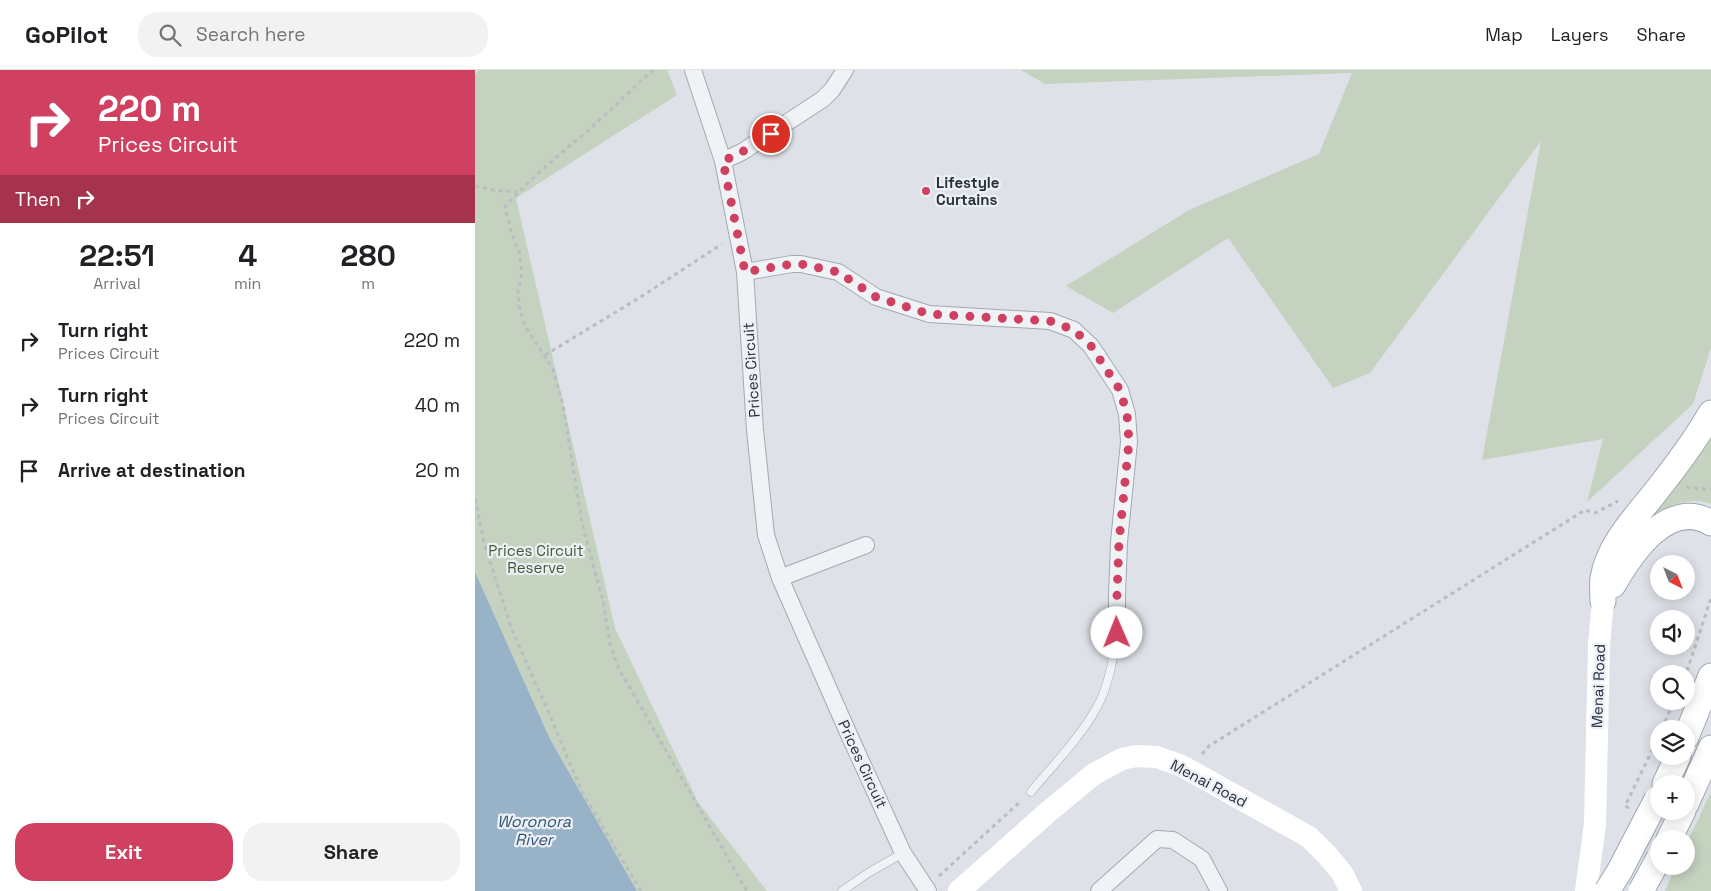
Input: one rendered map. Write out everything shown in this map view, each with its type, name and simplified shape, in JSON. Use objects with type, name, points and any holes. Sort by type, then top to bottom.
[{"type":"main road","points":[[1603,601],[1603,579],[1608,561],[1625,528],[1660,487],[1695,440],[1711,413]]},
{"type":"main road","points":[[1603,601],[1629,559],[1653,532],[1674,520],[1689,516],[1711,523]]},
{"type":"main road","points":[[1693,720],[1711,676]]},
{"type":"main road","points":[[1695,784],[1711,748]]},
{"type":"main road","points":[[1607,891],[1650,812]]},
{"type":"main road","points":[[1641,891],[1650,874]]},
{"type":"street","name":"Prices Circuit","points":[[693,70],[723,161],[745,272],[755,430],[766,535],[780,578],[849,737],[903,853],[927,889]]},
{"type":"street","points":[[723,161],[742,152],[823,99],[833,90],[845,70]]},
{"type":"street","points":[[745,272],[801,264],[838,272],[876,297],[929,314],[1050,321],[1074,330],[1091,346],[1120,390],[1127,414],[1129,442],[1119,542],[1117,633]]},
{"type":"street","points":[[780,578],[866,544]]},
{"type":"street","name":"Menai Road","points":[[1586,891],[1595,824],[1599,646],[1603,601]]},
{"type":"street","name":"Menai Road","points":[[959,891],[1047,812],[1094,774],[1123,759],[1136,756],[1157,757],[1182,766],[1309,838],[1342,873],[1351,891]]},
{"type":"street","points":[[1099,891],[1157,839],[1173,840],[1202,859],[1219,891]]},
{"type":"lane","points":[[1031,792],[1075,739],[1098,706],[1112,666],[1117,633]]},
{"type":"lane","points":[[842,891],[868,873],[903,853]]},
{"type":"path","points":[[654,70],[631,88],[606,115],[546,166],[505,207],[511,232],[519,251],[522,273],[518,291],[519,306],[525,326],[553,370],[563,406],[582,523],[603,601],[610,644],[619,669],[747,891]]},
{"type":"path","points":[[475,186],[518,192]]},
{"type":"path","points":[[545,356],[738,234]]},
{"type":"path","points":[[475,499],[484,543],[512,630],[582,792],[641,891]]},
{"type":"path","points":[[1189,770],[1209,746],[1585,510],[1595,513]]},
{"type":"path","points":[[1688,665],[1711,598]]},
{"type":"path","points":[[1625,806],[1650,755]]},
{"type":"path","points":[[927,889],[1031,792]]},
{"type":"green space","name":"Prices Circuit Reserve","points":[[479,70],[667,70],[677,95],[516,198],[615,628],[698,802],[767,891],[637,891],[550,739],[475,572],[475,74]]},
{"type":"green space","points":[[1021,70],[1711,70],[1711,348],[1693,404],[1587,502],[1603,439],[1482,460],[1541,141],[1370,373],[1333,388],[1228,238],[1113,313],[1066,286],[1189,210],[1319,154],[1352,73],[1045,84]]},
{"type":"green space","points":[[1711,437],[1711,504],[1689,501],[1654,514],[1652,512]]},
{"type":"green space","points":[[1711,792],[1711,891],[1665,891],[1672,875],[1695,875],[1695,830],[1693,830]]},
{"type":"water","name":"Woronora River","points":[[475,572],[550,739],[637,891],[475,891]]},
{"type":"place","name":"Lifestyle Curtains","points":[[926,191]]},
{"type":"route","points":[[771,134],[723,161],[745,272],[801,264],[838,272],[876,297],[929,314],[1050,321],[1074,330],[1091,346],[1120,390],[1127,414],[1129,442],[1119,542],[1117,633]]}]
